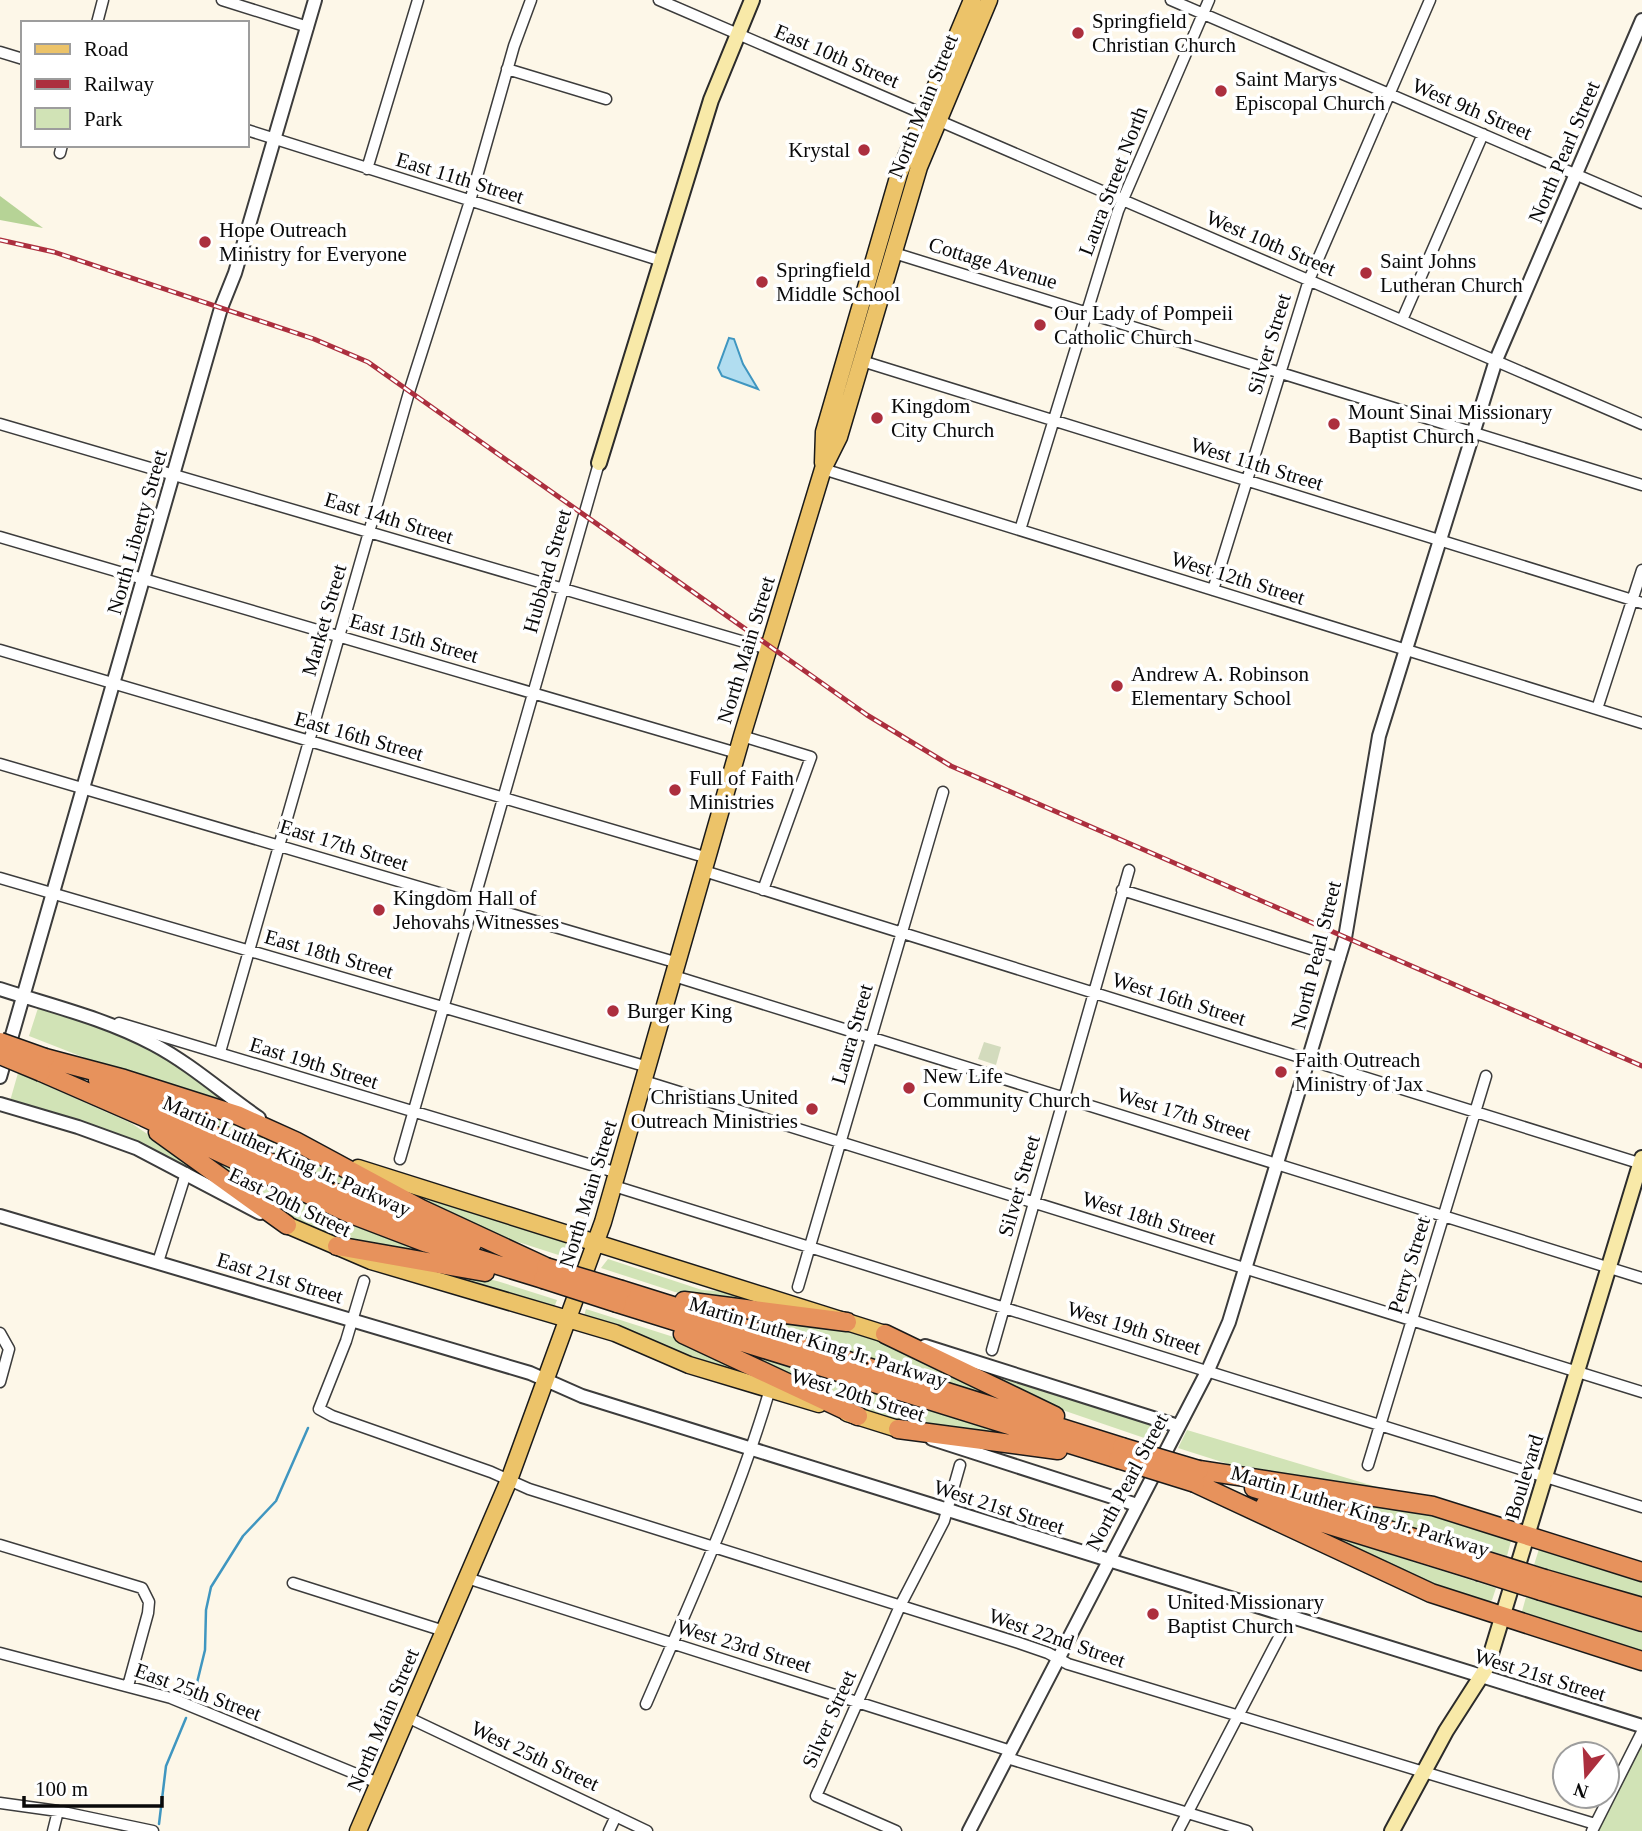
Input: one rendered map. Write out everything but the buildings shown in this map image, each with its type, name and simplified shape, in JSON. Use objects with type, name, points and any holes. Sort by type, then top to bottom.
[{"type":"highway","name":"Martin Luther King Jr. Parkway","points":[[0,1042],[144,1117],[359,1217],[1543,1585],[1642,1622]]},
{"type":"highway","name":"Martin Luther King Jr. Parkway","points":[[0,1055],[43,1065],[360,1204],[542,1275]]},
{"type":"highway","points":[[43,1065],[216,1108],[295,1141],[542,1275]]},
{"type":"highway","points":[[144,1117],[154,1130],[287,1225]]},
{"type":"highway","points":[[337,1246],[508,1277],[542,1275]]},
{"type":"highway","points":[[622,1300],[847,1322]]},
{"type":"highway","points":[[622,1300],[656,1323],[858,1416]]},
{"type":"highway","name":"Martin Luther King Jr. Parkway","points":[[622,1300],[1093,1452],[1120,1453]]},
{"type":"highway","points":[[885,1334],[1120,1453]]},
{"type":"highway","points":[[898,1429],[1073,1452],[1093,1452]]},
{"type":"highway","points":[[1197,1477],[1405,1500],[1466,1515],[1642,1572]]},
{"type":"highway","points":[[1197,1477],[1402,1580],[1502,1618],[1642,1661]]},
{"type":"highway","name":"Martin Luther King Jr. Parkway","points":[[1543,1585],[1642,1607]]},
{"type":"main road","name":"Hubbard Street","points":[[600,463],[711,100],[752,0]]},
{"type":"main road","name":"North Main Street","points":[[358,1831],[509,1480],[596,1242],[768,649],[823,469],[839,437],[919,167],[930,117],[972,0]]},
{"type":"main road","name":"North Main Street","points":[[823,469],[824,432],[900,174],[989,0]]},
{"type":"main road","points":[[295,1141],[395,1182],[596,1242],[885,1334]]},
{"type":"main road","name":"Boulevard","points":[[1392,1831],[1423,1772],[1482,1677],[1641,1162]]},
{"type":"main road","name":"East 20th Street","points":[[287,1225],[372,1261],[569,1321]]},
{"type":"main road","name":"West 20th Street","points":[[569,1321],[615,1333],[689,1364],[898,1429]]},
{"type":"street","points":[[98,21],[103,0]]},
{"type":"street","points":[[222,0],[308,27]]},
{"type":"street","name":"North Liberty Street","points":[[0,1077],[220,308],[234,273],[315,0]]},
{"type":"street","points":[[367,169],[418,0]]},
{"type":"street","name":"Market Street","points":[[220,1052],[410,388],[470,201],[507,69],[531,0]]},
{"type":"street","name":"East 10th Street","points":[[659,0],[930,117]]},
{"type":"street","name":"West 9th Street","points":[[1171,0],[1642,203]]},
{"type":"street","name":"Laura Street North","points":[[1020,530],[1122,201],[1209,0]]},
{"type":"street","name":"Silver Street","points":[[1213,590],[1309,280],[1430,0]]},
{"type":"street","name":"North Pearl Street","points":[[969,1831],[1208,1370],[1228,1322],[1340,958],[1348,926],[1372,765],[1473,432],[1496,360],[1642,20]]},
{"type":"street","points":[[0,52],[21,58]]},
{"type":"street","points":[[507,69],[606,99]]},
{"type":"street","name":"West 10th Street","points":[[930,117],[1642,424]]},
{"type":"street","name":"East 11th Street","points":[[248,130],[662,261]]},
{"type":"street","points":[[1402,320],[1483,134]]},
{"type":"street","name":"Cottage Avenue","points":[[894,253],[1642,485]]},
{"type":"street","name":"West 11th Street","points":[[862,361],[1637,602]]},
{"type":"street","name":"East 14th Street","points":[[0,424],[768,649]]},
{"type":"street","name":"Hubbard Street","points":[[400,1159],[600,463]]},
{"type":"street","name":"West 12th Street","points":[[823,469],[1642,723]]},
{"type":"street","name":"East 15th Street","points":[[0,537],[737,753]]},
{"type":"street","points":[[1597,709],[1637,602],[1642,570]]},
{"type":"street","name":"East 16th Street","points":[[0,650],[504,798],[706,865]]},
{"type":"street","points":[[742,736],[811,757],[763,890]]},
{"type":"street","name":"East 17th Street","points":[[0,764],[474,903],[676,970]]},
{"type":"street","name":"Laura Street","points":[[798,1287],[943,792]]},
{"type":"street","name":"West 16th Street","points":[[706,865],[763,890],[1641,1162]]},
{"type":"street","name":"Silver Street","points":[[992,1350],[1129,870]]},
{"type":"street","name":"East 18th Street","points":[[0,878],[444,1008],[646,1074]]},
{"type":"street","points":[[1122,890],[1340,958]]},
{"type":"street","name":"West 17th Street","points":[[676,970],[1064,1098],[1642,1278]]},
{"type":"street","name":"East 19th Street","points":[[0,989],[220,1052],[232,1058],[414,1112],[616,1179]]},
{"type":"street","points":[[78,1012],[161,1048],[295,1141]]},
{"type":"street","name":"West 18th Street","points":[[646,1074],[841,1142],[1642,1392]]},
{"type":"street","name":"Perry Street","points":[[1368,1465],[1486,1076]]},
{"type":"street","name":"East 20th Street","points":[[0,1104],[114,1139],[287,1225]]},
{"type":"street","points":[[158,1262],[186,1173]]},
{"type":"street","name":"West 19th Street","points":[[616,1179],[810,1246],[1642,1507]]},
{"type":"street","name":"East 21st Street","points":[[0,1216],[530,1373],[547,1381]]},
{"type":"street","points":[[354,1320],[365,1281]]},
{"type":"street","name":"West 22nd Street","points":[[354,1320],[319,1409],[332,1416],[509,1480],[715,1548],[901,1606],[1237,1717],[1423,1772],[1593,1827]]},
{"type":"street","points":[[0,1334],[9,1349],[0,1382]]},
{"type":"street","points":[[885,1334],[1178,1426]]},
{"type":"street","name":"West 21st Street","points":[[547,1381],[573,1393],[752,1450],[1642,1726]]},
{"type":"street","points":[[646,1704],[715,1548],[752,1450],[770,1389]]},
{"type":"street","name":"West 20th Street","points":[[898,1429],[1137,1505]]},
{"type":"street","name":"Silver Street","points":[[896,1831],[816,1796],[901,1606],[944,1521],[960,1465]]},
{"type":"street","points":[[0,1545],[142,1588],[149,1602],[148,1613],[128,1686]]},
{"type":"street","name":"West 23rd Street","points":[[467,1578],[857,1702],[1247,1831]]},
{"type":"street","points":[[293,1583],[444,1631]]},
{"type":"street","points":[[1178,1831],[1289,1618]]},
{"type":"street","name":"East 25th Street","points":[[0,1653],[171,1698],[378,1783]]},
{"type":"street","name":"West 25th Street","points":[[407,1717],[647,1831]]},
{"type":"street","points":[[1593,1827],[1642,1732]]},
{"type":"street","points":[[0,1803],[58,1811],[153,1831]]},
{"type":"street","points":[[53,1831],[58,1811]]},
{"type":"street","points":[[609,1831],[616,1816]]},
{"type":"green space","points":[[0,196],[43,228],[0,220]]},
{"type":"green space","points":[[38,1008],[115,1031],[159,1052],[240,1110],[98,1063],[29,1036]]},
{"type":"green space","points":[[984,1042],[1001,1047],[996,1065],[978,1059]]},
{"type":"green space","points":[[18,1073],[131,1123],[235,1193],[10,1101]]},
{"type":"green space","points":[[149,1094],[243,1122],[418,1215],[330,1182]]},
{"type":"green space","points":[[199,1154],[348,1224],[438,1256],[349,1242],[309,1230]]},
{"type":"green space","points":[[393,1185],[577,1243],[571,1259],[481,1230]]},
{"type":"green space","points":[[377,1256],[497,1281],[557,1300],[553,1310]]},
{"type":"green space","points":[[608,1259],[702,1290],[733,1292],[808,1313],[675,1292],[601,1268]]},
{"type":"green space","points":[[694,1306],[853,1332],[898,1347],[1020,1407]]},
{"type":"green space","points":[[586,1309],[686,1341],[786,1388],[725,1372],[584,1316]]},
{"type":"green space","points":[[706,1337],[832,1380],[1031,1441],[897,1421],[851,1408]]},
{"type":"green space","points":[[947,1357],[1160,1426],[1163,1433],[1159,1443],[1039,1402]]},
{"type":"green space","points":[[1187,1430],[1397,1493],[1247,1470],[1178,1448]]},
{"type":"green space","points":[[1275,1486],[1395,1503],[1512,1537],[1507,1556]]},
{"type":"green space","points":[[1294,1524],[1496,1588],[1492,1600],[1488,1602],[1453,1595]]},
{"type":"green space","points":[[1539,1549],[1642,1579],[1642,1598],[1534,1565]]},
{"type":"green space","points":[[1526,1597],[1642,1633],[1642,1658],[1521,1615]]},
{"type":"green space","points":[[1642,1741],[1642,1831],[1594,1831],[1605,1810],[1621,1810],[1621,1780]]},
{"type":"water","points":[[729,338],[734,339],[743,364],[758,389],[722,376],[718,368]]},
{"type":"waterway","points":[[194,1695],[205,1650],[206,1610],[211,1587],[243,1536],[276,1501],[308,1428]]},
{"type":"waterway","points":[[159,1824],[166,1766],[186,1718]]},
{"type":"railway","points":[[0,240],[54,252],[314,339],[368,362],[867,715],[951,766],[1642,1066]]},
{"type":"place","name":"Springfield Christian Church","points":[[1078,33]]},
{"type":"place","name":"Saint Marys Episcopal Church","points":[[1221,91]]},
{"type":"place","name":"Krystal","points":[[864,150]]},
{"type":"place","name":"Hope Outreach Ministry for Everyone","points":[[205,242]]},
{"type":"place","name":"Saint Johns Lutheran Church","points":[[1366,273]]},
{"type":"place","name":"Springfield Middle School","points":[[762,282]]},
{"type":"place","name":"Our Lady of Pompeii Catholic Church","points":[[1040,325]]},
{"type":"place","name":"Kingdom City Church","points":[[877,418]]},
{"type":"place","name":"Mount Sinai Missionary Baptist Church","points":[[1334,424]]},
{"type":"place","name":"Andrew A. Robinson Elementary School","points":[[1117,686]]},
{"type":"place","name":"Full of Faith Ministries","points":[[675,790]]},
{"type":"place","name":"Kingdom Hall of Jehovahs Witnesses","points":[[379,910]]},
{"type":"place","name":"Burger King","points":[[613,1011]]},
{"type":"place","name":"Faith Outreach Ministry of Jax","points":[[1281,1072]]},
{"type":"place","name":"New Life Community Church","points":[[909,1088]]},
{"type":"place","name":"Christians United Outreach Ministries","points":[[812,1109]]},
{"type":"place","name":"United Missionary Baptist Church","points":[[1153,1614]]}]
